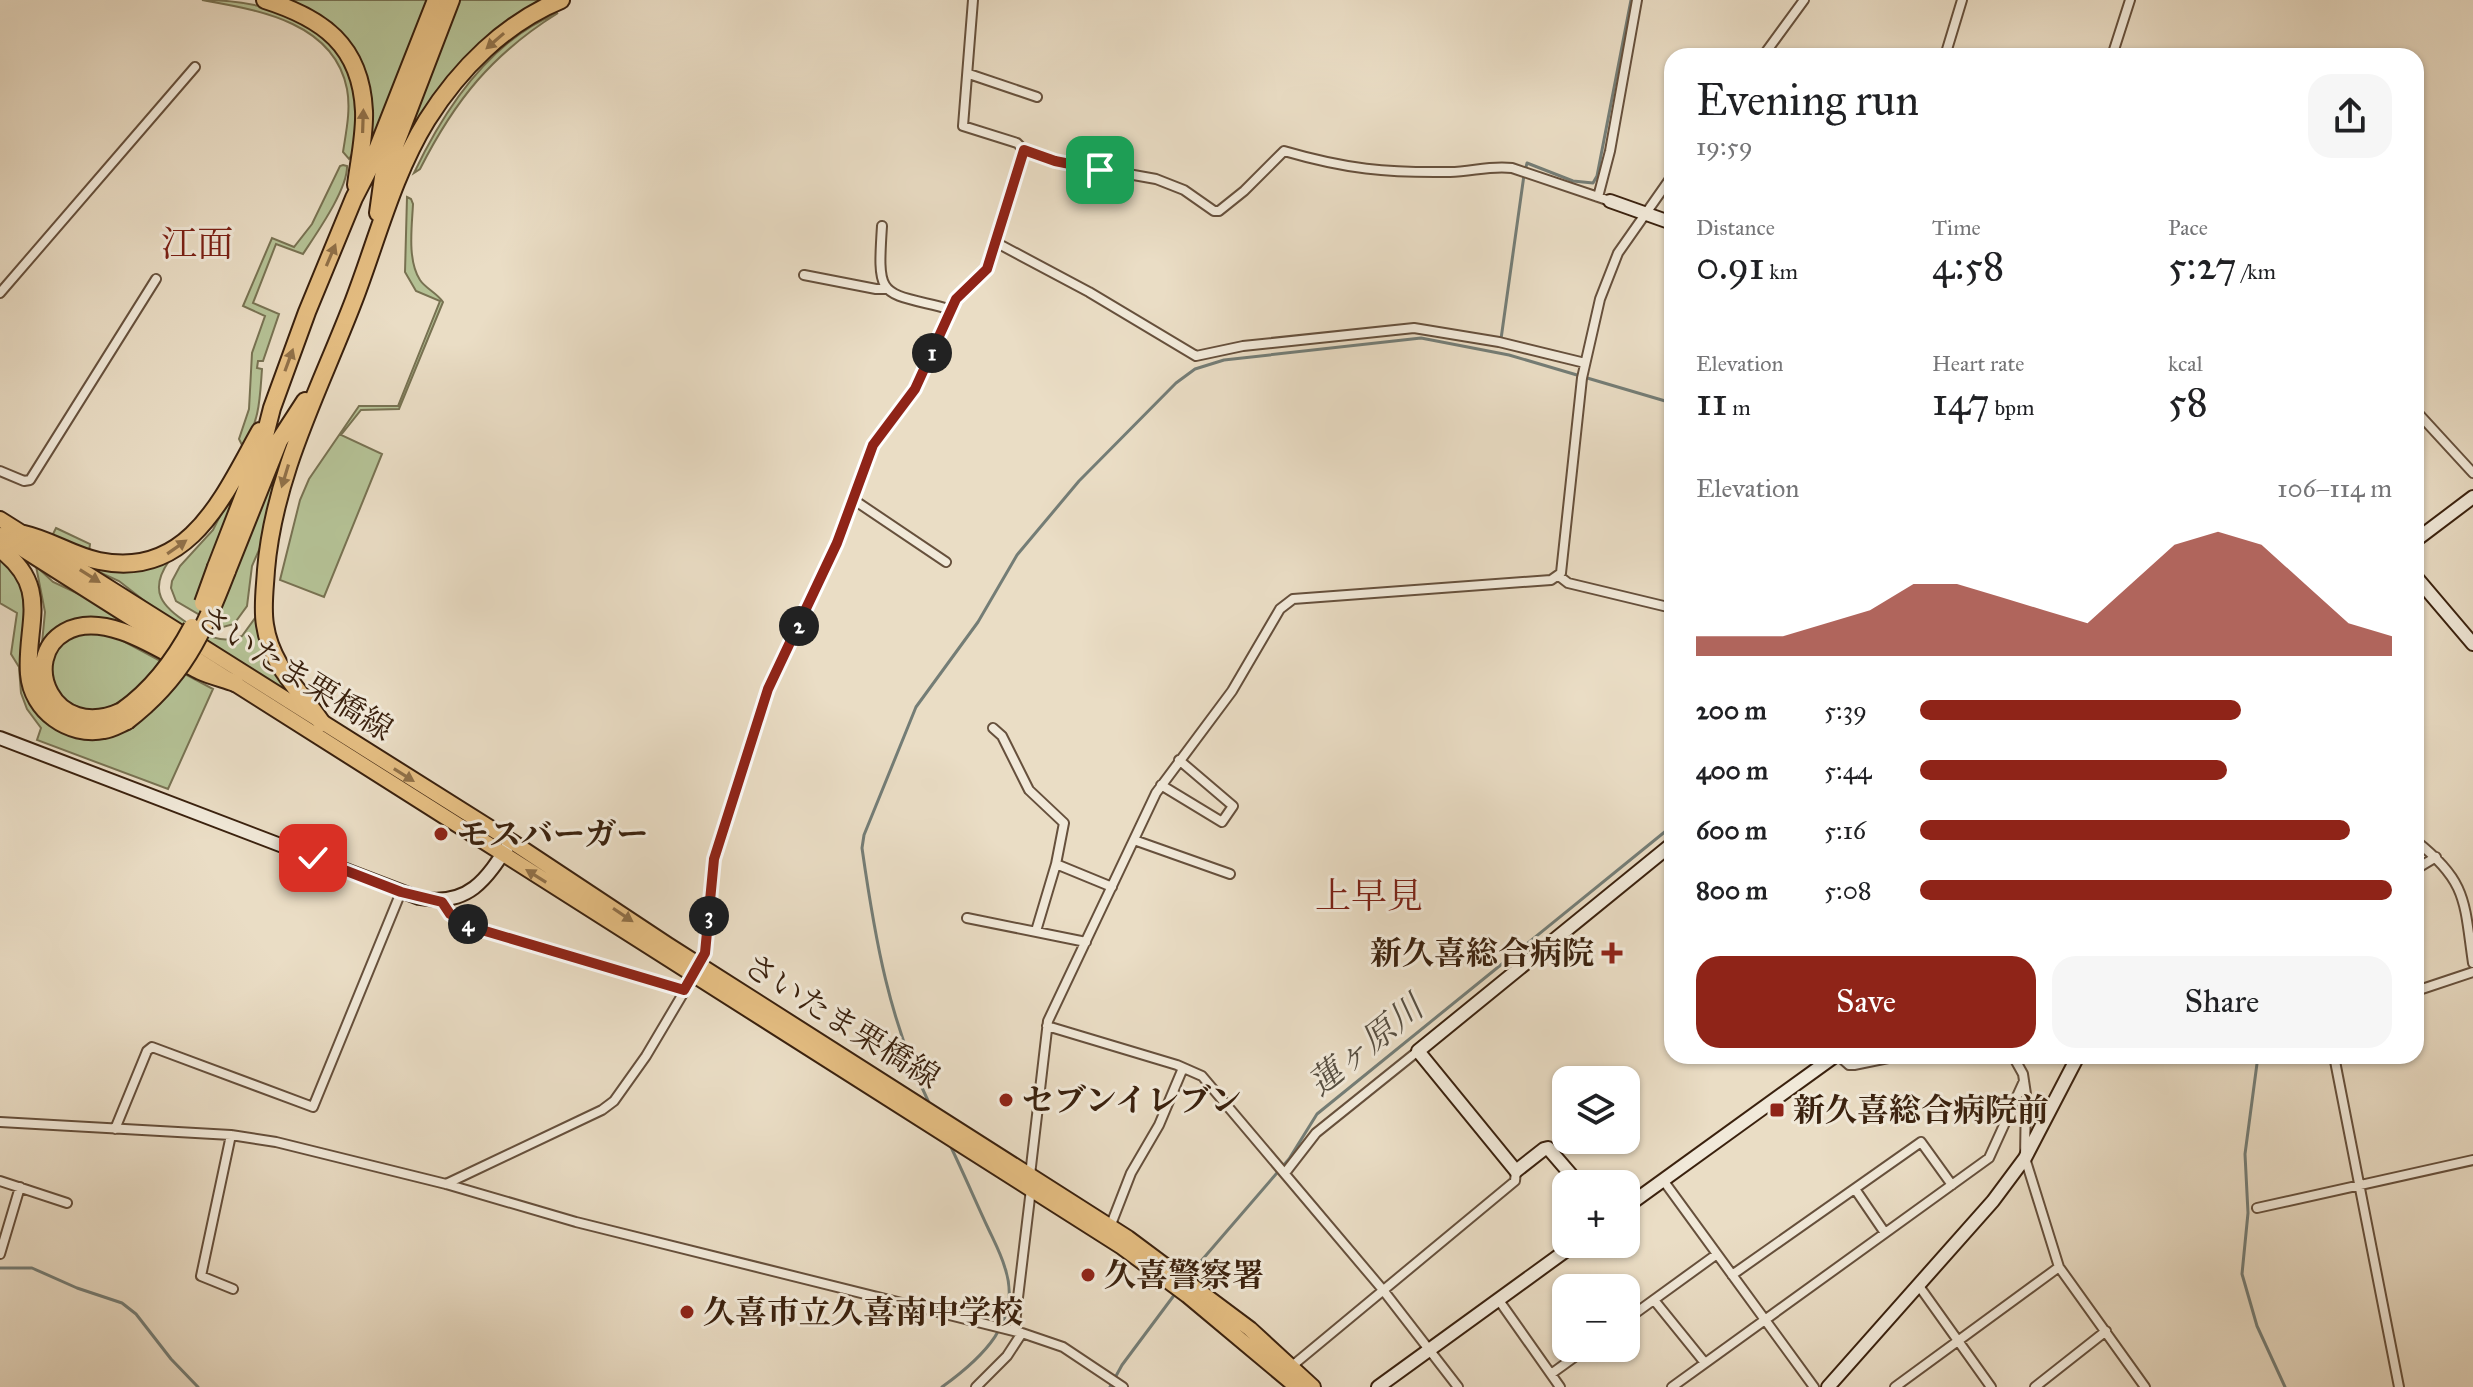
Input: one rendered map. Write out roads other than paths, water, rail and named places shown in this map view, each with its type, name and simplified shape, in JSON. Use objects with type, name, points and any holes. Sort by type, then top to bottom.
[{"type":"highway","points":[[265,0],[322,25],[344,49],[355,69],[364,111],[354,198]]},
{"type":"highway","points":[[374,240],[383,177],[423,54],[436,0]]},
{"type":"highway","points":[[222,569],[272,408],[307,312],[354,198],[451,0]]},
{"type":"highway","points":[[322,723],[293,689],[279,665],[268,641],[263,606],[267,558],[278,502],[295,445],[345,325],[374,240],[415,140],[443,97],[501,34],[533,13],[561,0]]},
{"type":"highway","points":[[0,549],[20,569],[31,594],[33,618],[29,673],[33,692],[41,706],[54,720],[87,731],[105,730],[125,716],[172,661],[222,569],[279,441],[321,377]]},
{"type":"highway","points":[[24,534],[102,562],[140,563],[167,554],[184,543],[207,520],[234,479],[272,408]]},
{"type":"highway","points":[[125,716],[91,719],[72,715],[52,699],[46,686],[44,659],[61,634],[76,626],[111,627],[155,646],[204,673],[235,683]]},
{"type":"main road","name":"さいたま栗橋線","points":[[0,519],[511,841],[697,970]]},
{"type":"main road","name":"さいたま栗橋線","points":[[0,535],[502,855],[697,970],[1030,1181],[1110,1227],[1250,1329],[1313,1387]]},
{"type":"main road","name":"さいたま栗橋線","points":[[1030,1181],[1160,1274],[1297,1387]]},
{"type":"street","points":[[973,0],[963,126],[1017,143],[1024,150],[1055,161],[1156,179],[1184,190],[1214,211],[1219,211],[1244,191],[1284,151],[1369,171],[1456,172],[1498,166],[1512,168],[1664,220]]},
{"type":"street","points":[[1604,199],[1637,0]]},
{"type":"street","points":[[1769,48],[1804,0]]},
{"type":"street","points":[[1948,48],[1962,0]]},
{"type":"street","points":[[2115,48],[2130,0]]},
{"type":"street","points":[[0,293],[195,67]]},
{"type":"street","points":[[969,74],[1037,97]]},
{"type":"street","points":[[446,1184],[602,1110],[614,1101],[646,1056],[697,970],[707,946],[714,859],[768,689],[831,557],[873,445],[915,389],[949,309],[963,291],[985,273],[1024,150]]},
{"type":"street","points":[[976,1387],[1007,1356],[1018,1332],[1047,1026],[1161,785],[1232,691],[1280,609],[1293,599],[1551,580],[1559,576],[1563,566],[1583,370],[1600,299],[1618,253],[1664,187]]},
{"type":"street","points":[[882,226],[879,269],[885,289]]},
{"type":"street","points":[[997,243],[1089,292],[1196,356],[1243,346],[1414,328],[1499,342],[1583,370]]},
{"type":"street","points":[[804,275],[885,289],[899,296],[949,309]]},
{"type":"street","points":[[0,471],[24,481],[30,480],[156,279]]},
{"type":"street","points":[[2424,420],[2473,473]]},
{"type":"street","points":[[2424,534],[2473,497]]},
{"type":"street","points":[[854,500],[946,562]]},
{"type":"street","points":[[1559,576],[1568,583],[1664,606]]},
{"type":"street","points":[[2424,586],[2473,644]]},
{"type":"street","points":[[993,728],[1002,736],[1029,790],[1064,823],[1056,864],[1036,931]]},
{"type":"street","points":[[0,738],[401,892],[442,902],[475,888],[511,841]]},
{"type":"street","points":[[1161,785],[1222,822],[1233,806],[1179,760]]},
{"type":"street","points":[[1134,840],[1230,874]]},
{"type":"street","points":[[2424,847],[2436,857],[2462,892],[2473,963]]},
{"type":"street","points":[[1284,1173],[1316,1133],[1664,851]]},
{"type":"street","points":[[2424,864],[2436,857]]},
{"type":"street","points":[[1056,864],[1112,887]]},
{"type":"street","points":[[2462,892],[2473,888]]},
{"type":"street","points":[[115,1129],[147,1051],[152,1047],[313,1107],[401,892]]},
{"type":"street","points":[[442,902],[450,914],[475,928],[684,990]]},
{"type":"street","points":[[967,918],[1086,942]]},
{"type":"street","points":[[2424,988],[2473,972]]},
{"type":"street","points":[[1047,1026],[1202,1076],[1383,1290],[1458,1387]]},
{"type":"street","points":[[1292,1366],[1515,1181],[1516,1171],[1418,1051]]},
{"type":"street","points":[[1640,1197],[1826,1064]]},
{"type":"street","points":[[2017,1064],[2024,1081],[2025,1158],[2059,1267],[2145,1387]]},
{"type":"street","points":[[1828,1387],[1993,1201],[2025,1158],[2074,1064]]},
{"type":"street","points":[[2336,1064],[2399,1387]]},
{"type":"street","points":[[1110,1227],[1131,1173],[1159,1125],[1183,1068]]},
{"type":"street","points":[[1672,1387],[1989,1158],[2024,1081]]},
{"type":"street","points":[[0,1122],[231,1135],[276,1142],[446,1184],[576,1222],[1018,1332],[1063,1347],[1123,1387]]},
{"type":"street","points":[[231,1135],[201,1276],[233,1289]]},
{"type":"street","points":[[1732,1275],[1921,1142],[1952,1185]]},
{"type":"street","points":[[1516,1171],[1548,1148],[1567,1170]]},
{"type":"street","points":[[2257,1208],[2473,1160]]},
{"type":"street","points":[[1663,1180],[1814,1387]]},
{"type":"street","points":[[0,1181],[67,1203]]},
{"type":"street","points":[[0,1254],[20,1187]]},
{"type":"street","points":[[1855,1189],[1885,1233]]},
{"type":"street","points":[[1640,1310],[1717,1254]]},
{"type":"street","points":[[1378,1387],[1555,1258]]},
{"type":"street","points":[[1895,1387],[2059,1267]]},
{"type":"street","points":[[1919,1286],[1991,1387]]},
{"type":"street","points":[[1498,1299],[1560,1387]]},
{"type":"street","points":[[1654,1300],[1705,1363]]},
{"type":"street","points":[[2035,1387],[2106,1331]]},
{"type":"street","points":[[1551,1374],[1568,1362]]},
{"type":"waterway","points":[[1526,167],[1527,163],[1573,181],[1593,183],[1597,176],[1631,0]]},
{"type":"waterway","points":[[1501,339],[1524,175]]},
{"type":"waterway","points":[[930,1105],[904,1042],[878,947],[862,848],[864,835],[916,707],[978,622],[1017,555],[1079,481],[1176,383],[1195,369],[1224,360],[1421,338],[1509,355],[1664,401]]},
{"type":"waterway","name":"蓮ヶ原川","points":[[1189,1275],[1289,1159],[1317,1114],[1664,832]]},
{"type":"waterway","points":[[2257,1064],[2245,1154],[2248,1213],[2242,1274],[2257,1326],[2285,1387]]},
{"type":"waterway","points":[[942,1387],[971,1364],[995,1337],[1008,1305],[1009,1287],[999,1253],[950,1145]]},
{"type":"waterway","points":[[0,1268],[32,1268],[122,1303],[136,1314],[171,1359],[198,1387]]},
{"type":"waterway","name":"蓮ヶ原川","points":[[1110,1387],[1122,1365],[1175,1294]]},
{"type":"place","name":"モスバーガー","points":[[441,834]]},
{"type":"place","name":"新久喜総合病院","points":[[1612,953]]},
{"type":"place","name":"セブンイレブン","points":[[1006,1100]]},
{"type":"place","name":"新久喜総合病院前","points":[[1777,1110]]},
{"type":"place","name":"久喜警察署","points":[[1088,1275]]},
{"type":"place","name":"久喜市立久喜南中学校","points":[[687,1312]]},
{"type":"district","name":"江面","points":[[197,243]]},
{"type":"district","name":"上早見","points":[[1369,895]]}]
